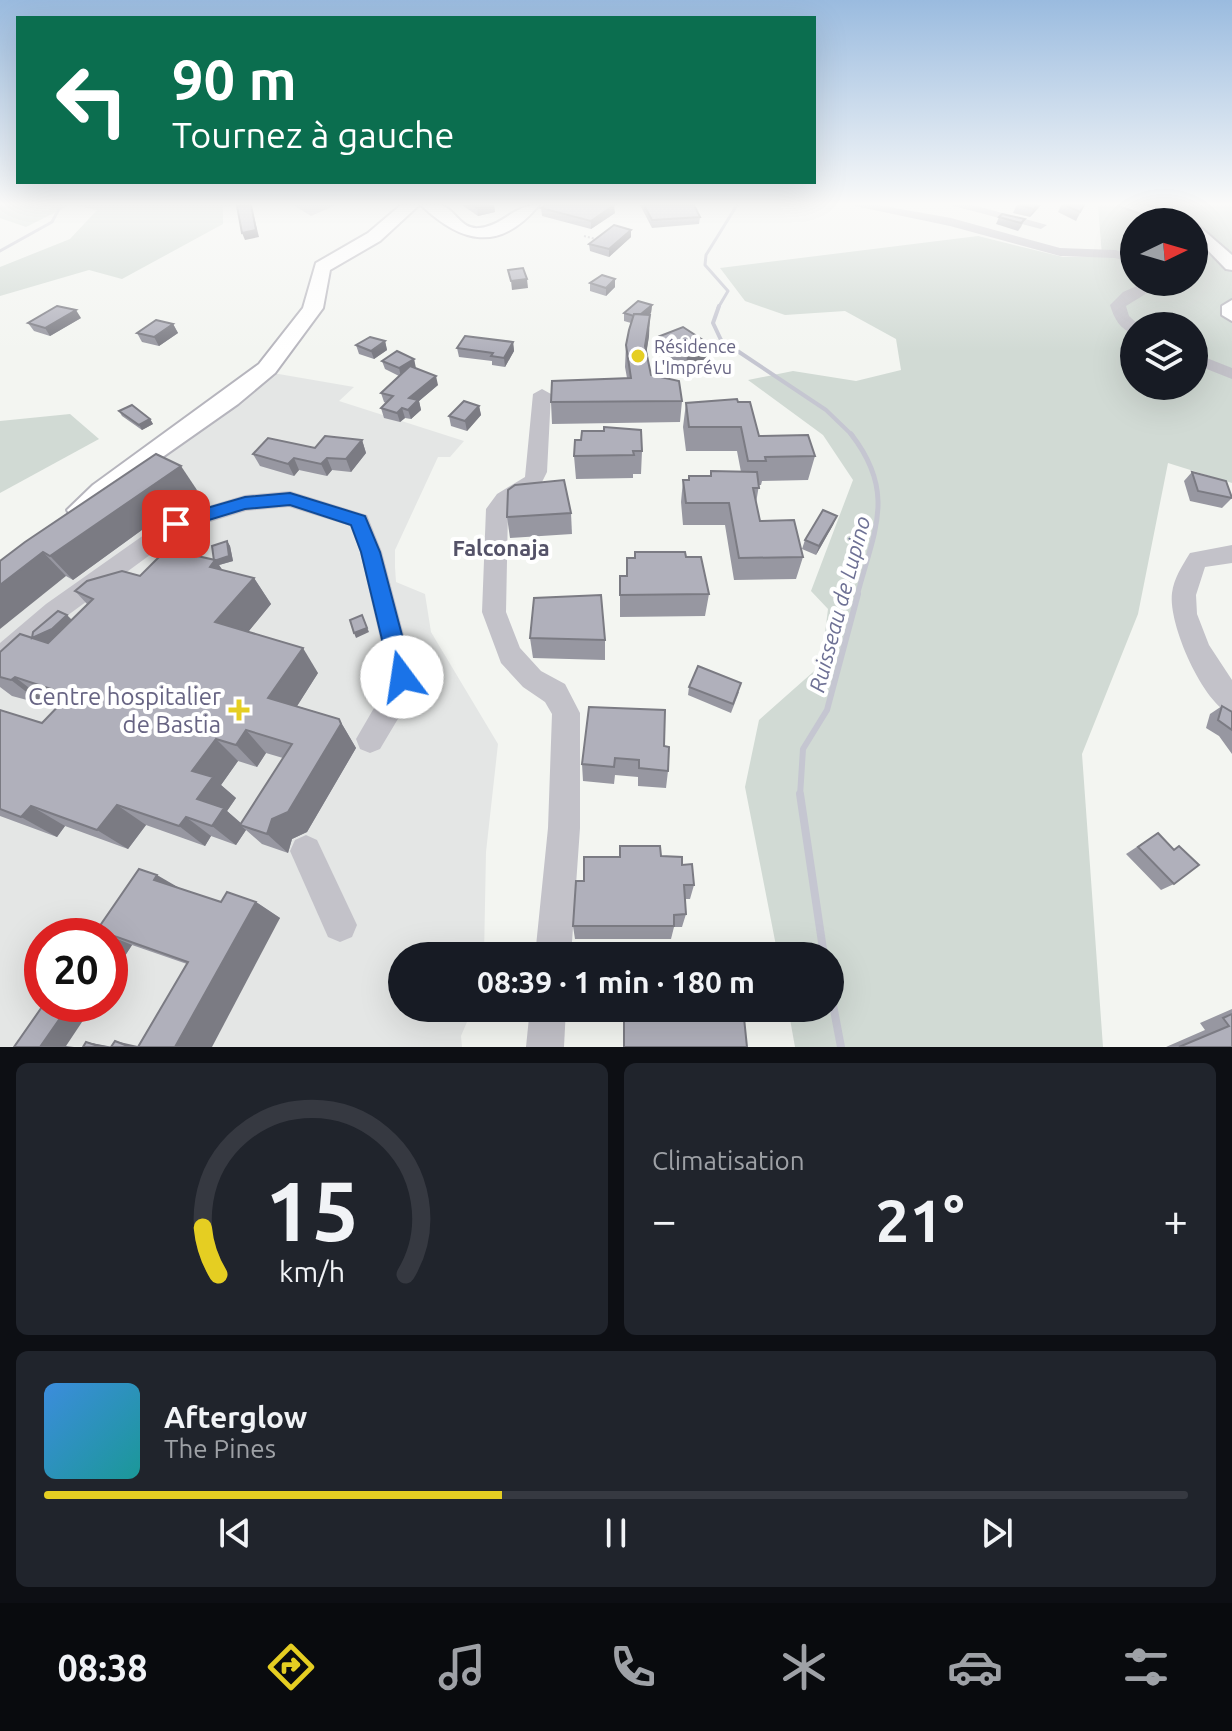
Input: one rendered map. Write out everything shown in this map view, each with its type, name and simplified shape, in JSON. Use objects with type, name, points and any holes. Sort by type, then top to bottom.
[{"type":"main road","points":[[62,525],[134,465],[243,393],[311,312],[319,296],[318,276],[322,267],[345,254]]},
{"type":"main road","points":[[1232,306],[1232,315]]},
{"type":"street","points":[[1091,254],[1120,257]]},
{"type":"street","points":[[1120,312],[1118,305],[1127,296]]},
{"type":"street","points":[[1208,364],[1232,374]]},
{"type":"street","points":[[542,394],[537,472],[533,481],[505,499],[497,509],[493,570],[494,612],[510,655],[532,679],[555,693],[566,713],[564,828],[554,942]]},
{"type":"street","points":[[0,659],[55,611],[176,524],[245,503],[290,499],[359,521],[371,552],[402,677],[398,693],[370,739]]},
{"type":"street","points":[[1232,554],[1198,559],[1187,572],[1186,613],[1192,641],[1208,670],[1232,702]]},
{"type":"street","points":[[306,851],[340,925]]},
{"type":"street","points":[[545,1047],[547,1022]]},
{"type":"shaded area","points":[[33,254],[168,254],[122,279],[89,270],[0,296],[0,267]]},
{"type":"shaded area","points":[[834,254],[1050,254],[1102,257],[1102,254],[1120,254],[1120,296],[1208,296],[1208,254],[1232,254],[1232,483],[1168,463],[1138,614],[1082,754],[1103,1047],[795,1047],[791,1022],[844,1022],[844,942],[775,942],[745,787],[759,720],[821,665],[828,609],[811,591],[853,480],[823,435],[748,380],[793,371],[856,381],[901,370],[896,339],[845,311],[785,315],[745,301],[720,268]]},
{"type":"shaded area","name":"Centre hospitalier de Bastia","points":[[267,372],[354,387],[339,401],[464,441],[450,457],[438,457],[395,550],[396,582],[425,594],[431,632],[498,744],[486,852],[484,942],[388,942],[388,1022],[467,1022],[461,1036],[462,1047],[0,1047],[0,575]]},
{"type":"shaded area","points":[[70,414],[99,439],[0,493],[0,421]]},
{"type":"building","points":[[523,268],[527,279],[511,281],[508,270]]},
{"type":"building","points":[[602,275],[615,279],[606,288],[590,283]]},
{"type":"building","points":[[638,301],[652,305],[634,316],[624,313]]},
{"type":"building","points":[[57,306],[76,310],[45,328],[28,323]]},
{"type":"building","points":[[634,314],[650,315],[645,346],[651,375],[679,381],[682,401],[551,402],[552,381],[631,378],[626,345]]},
{"type":"building","points":[[156,320],[173,324],[154,337],[137,333]]},
{"type":"building","points":[[683,327],[712,346],[687,355],[660,336]]},
{"type":"building","points":[[465,336],[513,342],[504,358],[491,356],[493,353],[457,348]]},
{"type":"building","points":[[370,337],[385,341],[371,351],[356,345]]},
{"type":"building","points":[[397,351],[414,359],[399,368],[382,361]]},
{"type":"building","points":[[410,366],[436,376],[409,398],[418,400],[408,410],[402,408],[397,413],[381,408],[393,396],[381,393]]},
{"type":"building","points":[[737,399],[738,402],[750,402],[759,436],[808,435],[815,456],[765,457],[766,461],[748,461],[741,427],[689,427],[686,403]]},
{"type":"building","points":[[464,401],[479,406],[465,421],[449,416]]},
{"type":"building","points":[[132,405],[150,419],[139,425],[119,411]]},
{"type":"building","points":[[604,427],[641,430],[642,451],[633,451],[634,455],[574,456],[575,440],[581,440],[582,431],[604,431]]},
{"type":"building","points":[[325,436],[362,440],[346,459],[327,458],[321,464],[294,458],[288,464],[253,454],[268,438],[315,448]]},
{"type":"building","points":[[156,454],[181,466],[50,556],[43,552],[0,585],[0,561]]},
{"type":"building","points":[[711,471],[757,472],[759,488],[753,488],[760,521],[794,520],[803,557],[739,558],[729,503],[686,503],[683,480],[689,480],[689,476],[711,476]]},
{"type":"building","points":[[1192,472],[1226,481],[1232,498],[1198,491]]},
{"type":"building","points":[[564,480],[571,513],[507,517],[508,490],[515,485]]},
{"type":"building","points":[[823,510],[837,516],[819,546],[805,540]]},
{"type":"building","points":[[227,541],[229,556],[214,561],[212,546]]},
{"type":"building","points":[[175,551],[215,560],[210,567],[254,578],[215,622],[303,648],[268,698],[339,719],[341,724],[288,812],[272,819],[267,834],[240,825],[292,744],[246,730],[236,745],[216,739],[192,771],[213,777],[197,799],[224,808],[212,826],[186,817],[179,826],[117,805],[97,830],[31,806],[21,817],[0,809],[0,710],[42,723],[69,695],[15,677],[11,680],[0,677],[0,652],[20,634],[48,643],[93,599],[75,591],[87,581],[122,571],[140,576],[161,555]]},
{"type":"building","points":[[635,552],[685,552],[686,557],[701,557],[709,594],[620,595],[620,576],[627,576],[627,558],[635,558]]},
{"type":"building","points":[[601,595],[605,640],[530,638],[534,598]]},
{"type":"building","points":[[58,611],[67,615],[52,629],[32,638],[33,632]]},
{"type":"building","points":[[362,615],[367,628],[354,633],[350,620]]},
{"type":"building","points":[[698,666],[741,683],[733,704],[689,687]]},
{"type":"building","points":[[1222,706],[1232,712],[1232,730],[1218,720]]},
{"type":"building","points":[[589,707],[665,710],[664,746],[669,747],[668,771],[639,768],[639,760],[615,758],[614,767],[582,764]]},
{"type":"building","points":[[1158,833],[1174,850],[1179,846],[1199,865],[1174,884],[1138,847]]},
{"type":"building","points":[[620,846],[660,846],[661,856],[682,857],[682,865],[692,864],[694,885],[684,885],[686,914],[674,915],[674,926],[573,926],[576,881],[584,881],[584,857],[620,857]]},
{"type":"building","points":[[139,869],[157,875],[154,880],[221,902],[227,892],[256,902],[175,1047],[138,1047],[188,962],[128,941],[128,918],[105,918]]},
{"type":"building","points":[[1232,1014],[1232,1047],[1179,1047],[1229,1026],[1223,1018]]},
{"type":"building","points":[[31,1022],[57,1022],[40,1047],[14,1047]]},
{"type":"building","points":[[624,1022],[744,1022],[747,1047],[624,1047]]},
{"type":"building","points":[[115,1041],[130,1047],[111,1047]]},
{"type":"building","points":[[86,1042],[101,1047],[83,1047]]},
{"type":"waterway","name":"Ruisseau de Lupino","points":[[707,254],[705,265],[728,291],[719,307]]},
{"type":"waterway","name":"Ruisseau de Lupino","points":[[719,307],[713,323],[721,340],[826,410],[851,434]]},
{"type":"waterway","name":"Ruisseau de Lupino","points":[[851,434],[874,475],[878,494],[875,532],[857,596]]},
{"type":"waterway","name":"Ruisseau de Lupino","points":[[800,795],[803,749],[827,710],[858,594]]},
{"type":"waterway","name":"Ruisseau de Lupino","points":[[800,795],[822,942]]},
{"type":"waterway","name":"Ruisseau de Lupino","points":[[836,1022],[841,1047]]},
{"type":"place","name":"Résidence L'Imprévu","points":[[638,356]]},
{"type":"place","name":"Centre hospitalier de Bastia","points":[[239,710]]},
{"type":"district","name":"Falconaja","points":[[501,547]]},
{"type":"route","points":[[176,524],[245,503],[290,499],[359,521],[371,552],[402,677]]}]
